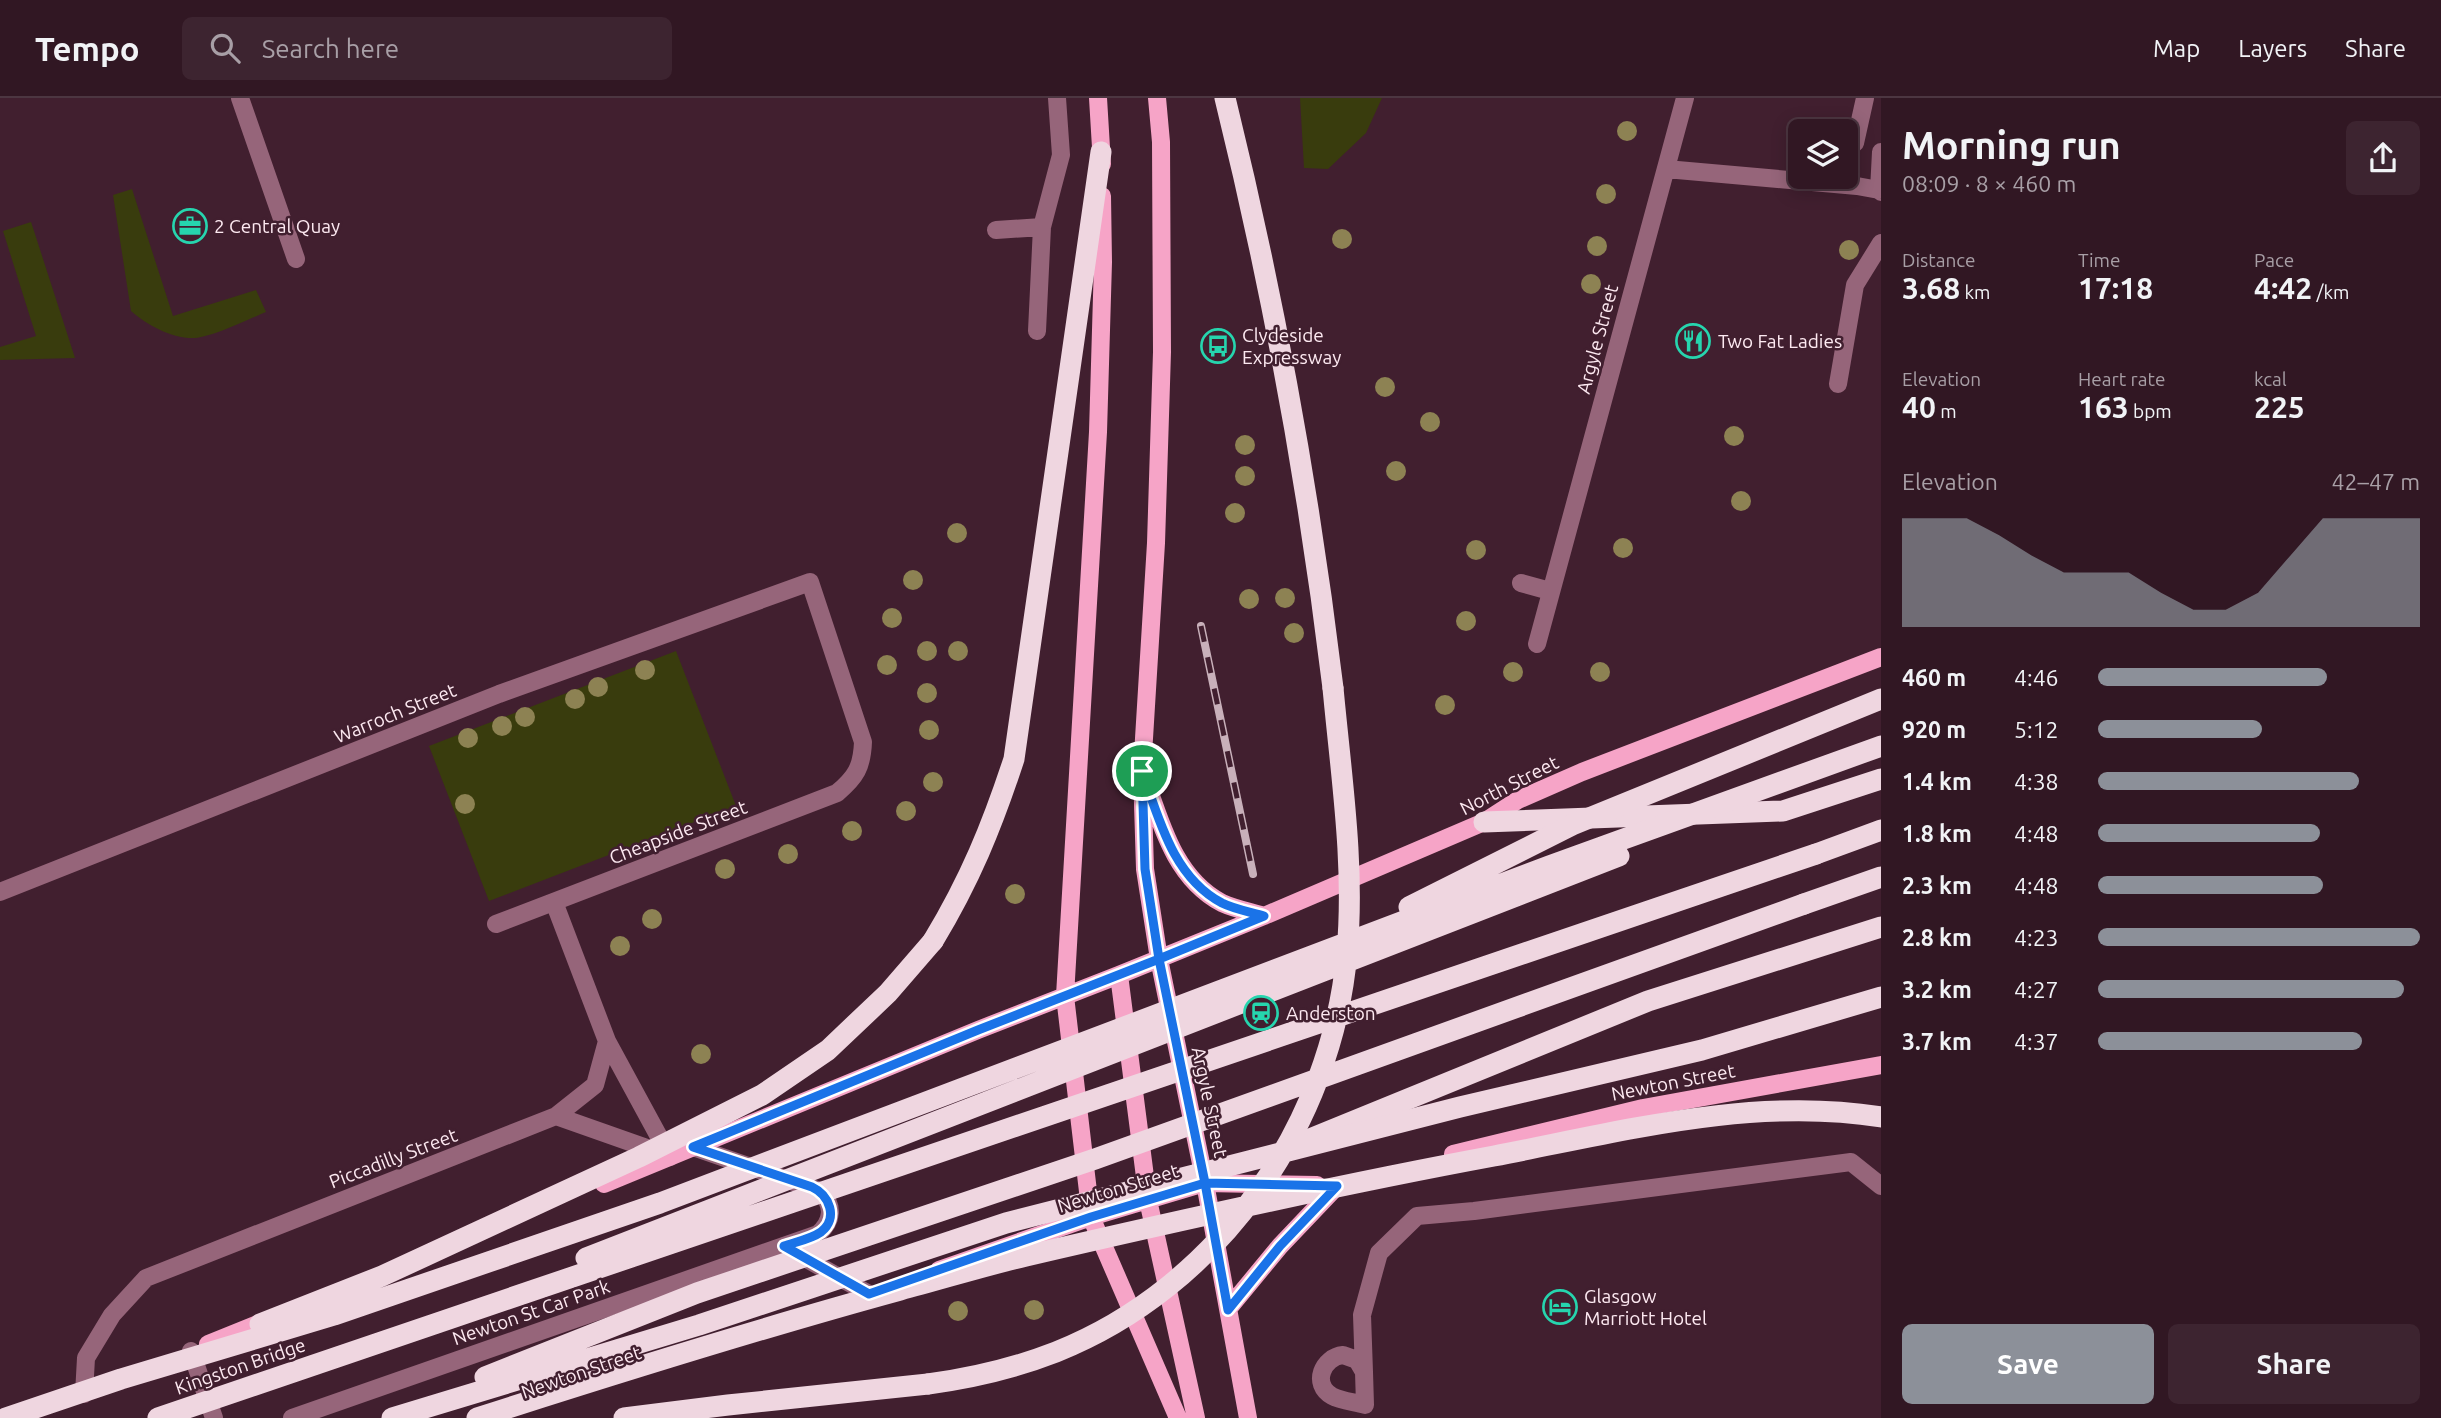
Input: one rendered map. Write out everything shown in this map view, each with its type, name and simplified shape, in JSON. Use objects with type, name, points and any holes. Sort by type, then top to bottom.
[{"type":"highway","points":[[624,1418],[928,1384],[1005,1368],[1058,1351],[1121,1320],[1155,1297],[1207,1252],[1269,1179],[1303,1116],[1334,1033],[1344,973],[1349,890],[1344,806],[1332,674],[1308,504],[1269,292],[1245,176],[1225,98]]},
{"type":"highway","points":[[121,1379],[382,1276],[729,1113],[828,1050],[888,993],[933,941],[994,822],[1014,759],[1101,152]]},
{"type":"highway","points":[[1323,951],[1572,825],[1881,699]]},
{"type":"highway","points":[[6,1418],[121,1379],[334,1315],[660,1203],[1323,951],[1881,746]]},
{"type":"highway","points":[[336,1356],[1881,753]]},
{"type":"highway","points":[[1484,822],[1783,811],[1881,779]]},
{"type":"highway","points":[[336,1356],[1881,830]]},
{"type":"highway","points":[[381,1418],[697,1293],[1095,1159],[1881,877]]},
{"type":"highway","points":[[1205,1183],[1648,1001],[1881,927]]},
{"type":"highway","points":[[392,1418],[699,1325],[1006,1223],[1446,1110],[1702,1050],[1881,997]]},
{"type":"highway","points":[[477,1418],[760,1328],[999,1263],[1303,1195],[1449,1164],[1691,1120],[1807,1110],[1881,1117]]},
{"type":"highway","name":"Kingston Bridge","points":[[158,1418],[336,1356]]},
{"type":"main road","points":[[1098,98],[1102,262],[1098,432],[1065,996],[1091,1217],[1178,1418]]},
{"type":"main road","points":[[1157,98],[1161,142],[1161,416],[1142,771],[1145,869],[1159,959]]},
{"type":"main road","name":"North Street","points":[[14,1418],[84,1394],[1159,959],[1484,822],[1518,800],[1581,772],[1881,657]]},
{"type":"main road","points":[[1142,771],[1165,836],[1183,869],[1202,890],[1223,904],[1264,916]]},
{"type":"main road","name":"Argyle Street","points":[[1159,959],[1205,1183],[1248,1418]]},
{"type":"main road","points":[[1119,975],[1148,1200],[1196,1418]]},
{"type":"main road","name":"Newton Street","points":[[523,1416],[1091,1217],[1205,1183],[1337,1186],[1390,1170],[1643,1108],[1881,1065]]},
{"type":"main road","points":[[1228,1310],[1280,1246],[1337,1186]]},
{"type":"street","points":[[240,98],[296,259]]},
{"type":"street","points":[[1037,331],[1042,227],[1061,155],[1057,98]]},
{"type":"street","name":"Argyle Street","points":[[1537,645],[1685,98]]},
{"type":"street","points":[[1858,129],[1865,98]]},
{"type":"street","points":[[1666,169],[1857,186],[1880,191],[1881,152]]},
{"type":"street","points":[[996,230],[1042,227]]},
{"type":"street","points":[[1838,384],[1855,285],[1881,243]]},
{"type":"street","name":"Warroch Street","points":[[0,892],[499,694],[810,582],[863,742],[862,761]]},
{"type":"street","points":[[1521,583],[1550,591]]},
{"type":"street","name":"Cheapside Street","points":[[496,924],[837,793],[852,780],[862,761]]},
{"type":"street","points":[[554,902],[607,1041],[670,1157]]},
{"type":"street","name":"Piccadilly Street","points":[[84,1394],[86,1358],[112,1315],[146,1278],[556,1116],[595,1085],[607,1041]]},
{"type":"street","points":[[556,1116],[670,1157]]},
{"type":"street","name":"Newton St Car Park","points":[[292,1418],[818,1234],[825,1228],[831,1213],[826,1197],[812,1187],[693,1147]]},
{"type":"street","points":[[1364,1372],[1357,1360],[1350,1356],[1336,1356],[1325,1365],[1321,1379],[1327,1392],[1333,1397],[1367,1411],[1362,1315],[1380,1253],[1417,1216],[1475,1211],[1851,1162],[1881,1186]]},
{"type":"street","points":[[784,1246],[869,1294]]},
{"type":"street","points":[[191,1351],[214,1418]]},
{"type":"green space","points":[[1300,98],[1382,98],[1366,133],[1328,169],[1304,168]]},
{"type":"green space","points":[[132,189],[173,316],[256,290],[266,312],[202,337],[186,338],[160,330],[131,311],[113,195]]},
{"type":"green space","points":[[31,222],[75,358],[0,360],[0,347],[36,336],[3,231]]},
{"type":"green space","points":[[676,651],[736,806],[489,901],[429,746]]},
{"type":"railway","points":[[1201,626],[1253,874]]},
{"type":"place","name":"2 Central Quay","points":[[190,226]]},
{"type":"place","name":"Two Fat Ladies","points":[[1693,341]]},
{"type":"place","name":"Clydeside Expressway","points":[[1218,346]]},
{"type":"place","name":"Anderston","points":[[1261,1013]]},
{"type":"place","name":"Glasgow Marriott Hotel","points":[[1560,1307]]},
{"type":"route","points":[[1142,771],[1145,869],[1159,959],[693,1147],[812,1187],[826,1197],[831,1213],[825,1228],[818,1234],[784,1246],[869,1294],[1091,1217],[1205,1183],[1337,1186],[1280,1246],[1228,1310],[1205,1183],[1159,959],[1264,916],[1223,904],[1202,890],[1183,869],[1165,836],[1142,771]]}]
